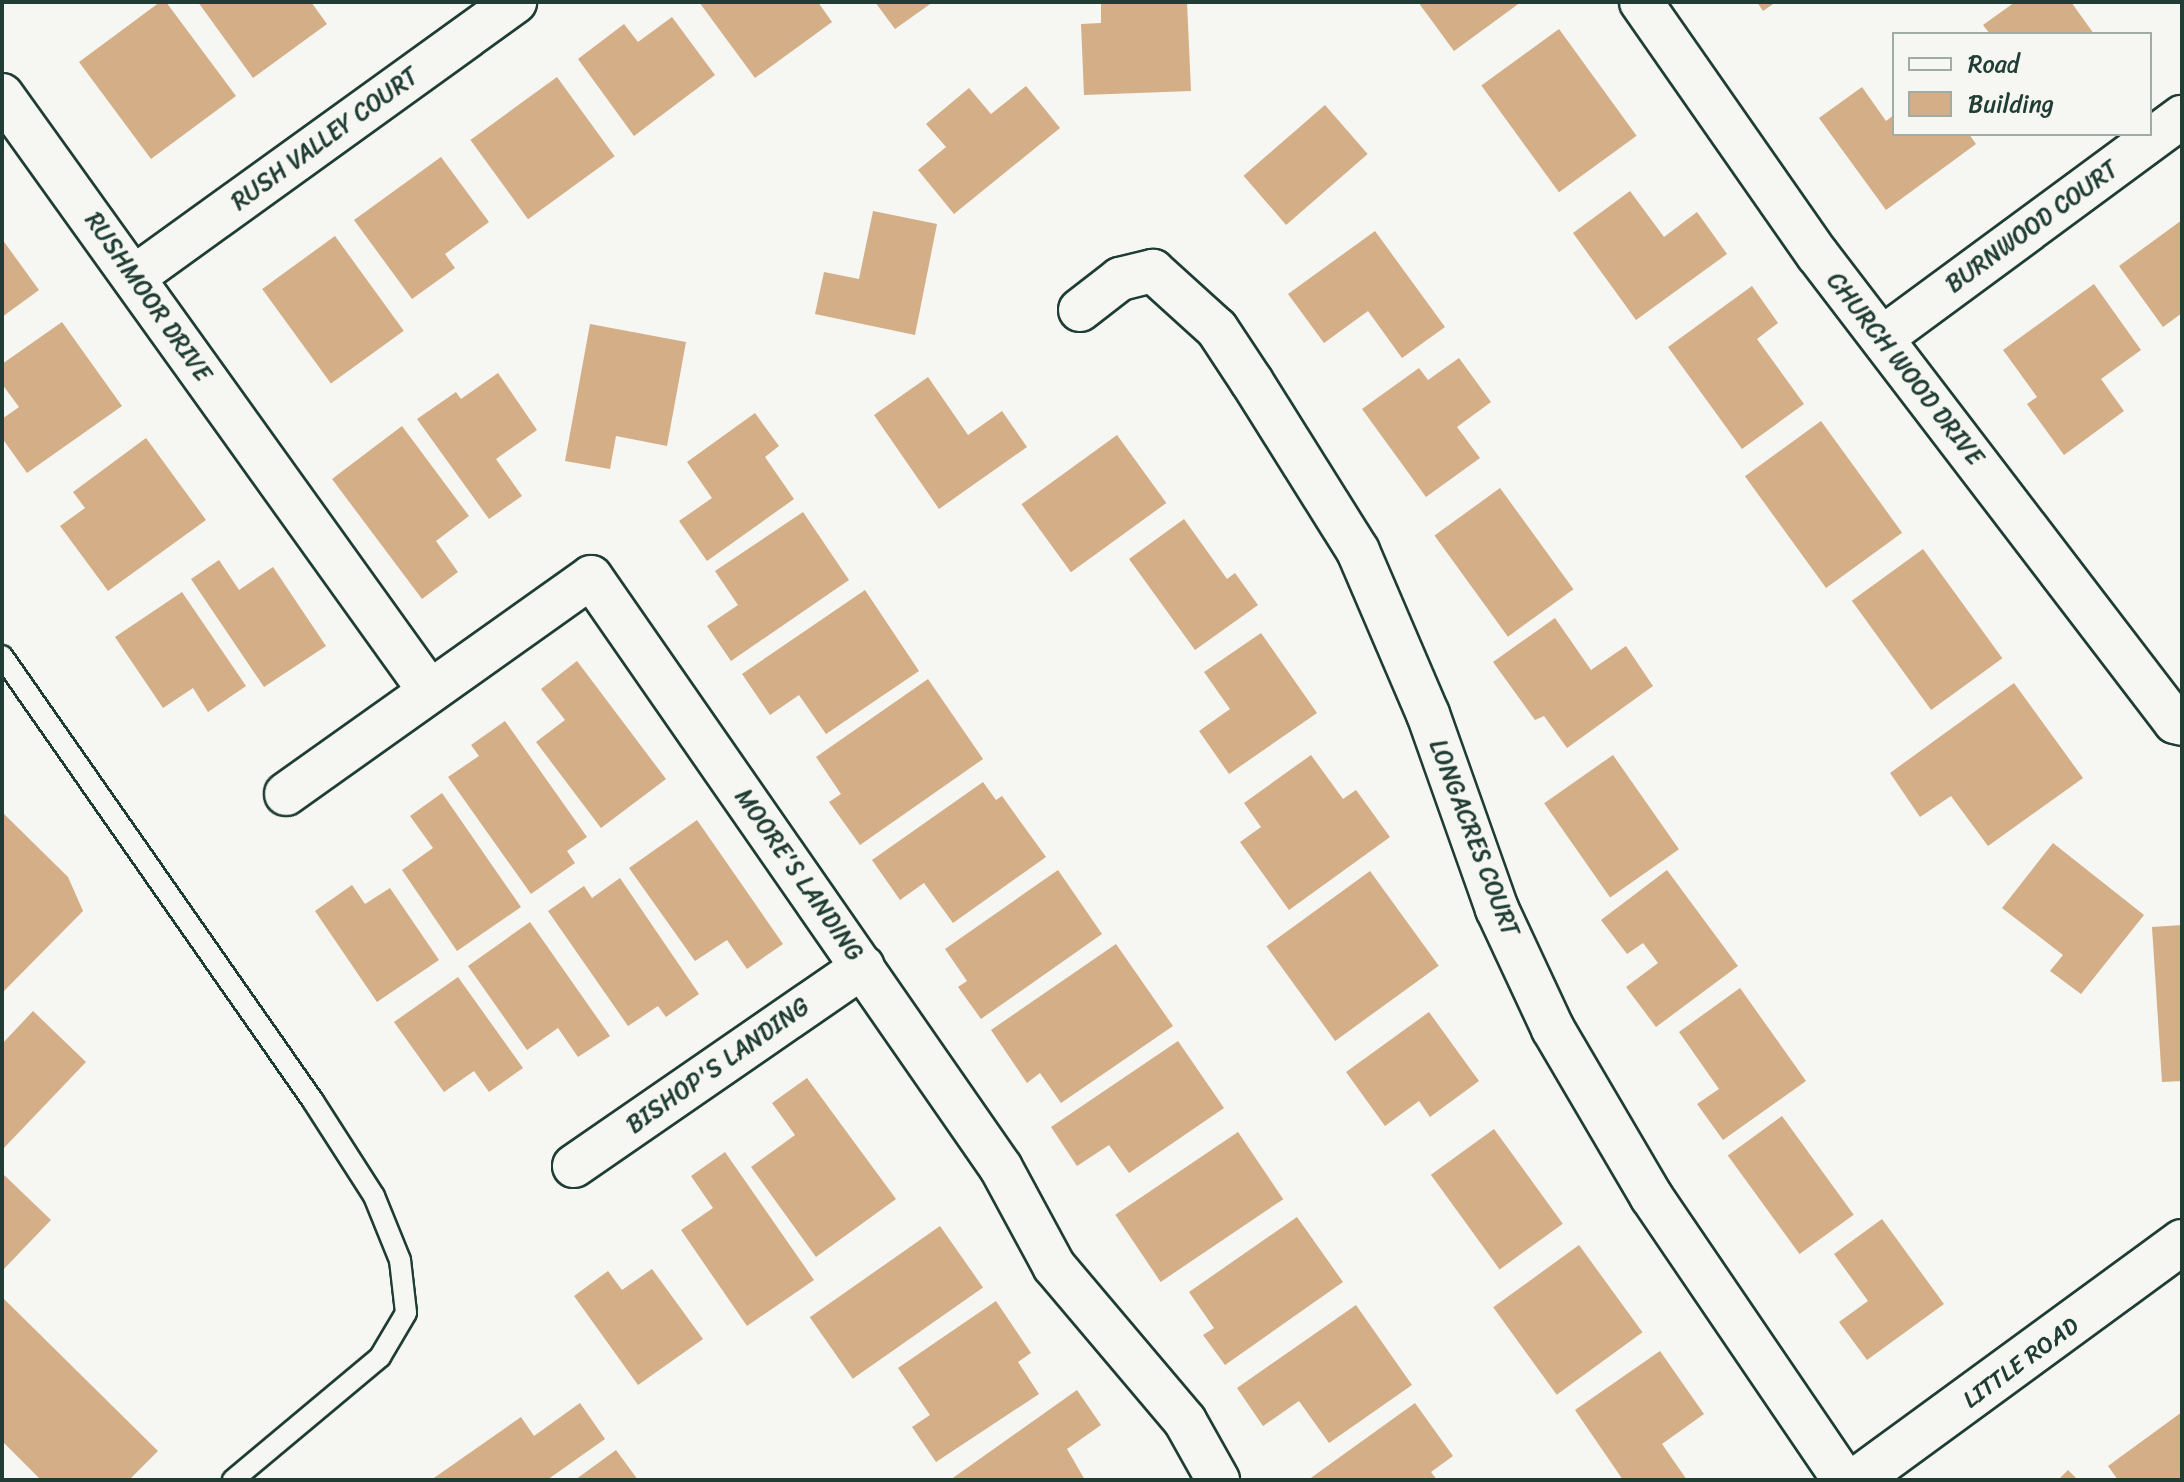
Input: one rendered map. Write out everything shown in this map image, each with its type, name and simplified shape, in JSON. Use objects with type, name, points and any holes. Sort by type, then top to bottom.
[{"type":"street","name":"RUSH VALLEY COURT","points":[[134,277],[515,2]]},
{"type":"street","name":"CHURCH WOOD DRIVE","points":[[1641,2],[1817,254],[2175,722],[2182,724]]},
{"type":"street","name":"RUSHMOOR DRIVE","points":[[2,95],[428,689]]},
{"type":"street","name":"BURNWOOD COURT","points":[[1882,338],[2182,117]]},
{"type":"street","name":"LONGACRES COURT","points":[[1080,310],[1120,279],[1153,271],[1217,329],[1252,382],[1358,551],[1428,714],[1497,909],[1553,1029],[1651,1196],[1844,1480]]},
{"type":"street","name":"MOORE'S LANDING","points":[[286,794],[428,689],[591,577],[1001,1168],[1054,1266],[1185,1421],[1218,1480]]},
{"type":"street","name":"BISHOP'S LANDING","points":[[574,1166],[863,967]]},
{"type":"street","name":"LITTLE ROAD","points":[[1857,1480],[2182,1242]]},
{"type":"lane","points":[[2,656],[313,1101],[374,1196],[400,1260],[406,1313],[380,1357],[233,1480]]},
{"type":"building","points":[[160,2],[166,2],[236,96],[151,159],[79,62]]},
{"type":"building","points":[[198,2],[311,2],[327,24],[253,78]]},
{"type":"building","points":[[699,2],[818,2],[832,22],[755,78]]},
{"type":"building","points":[[875,2],[933,2],[895,29]]},
{"type":"building","points":[[1101,2],[1187,2],[1191,91],[1084,95],[1081,24],[1101,23]]},
{"type":"building","points":[[1418,2],[1521,2],[1454,51]]},
{"type":"building","points":[[1757,2],[1776,2],[1763,11]]},
{"type":"building","points":[[2015,2],[2071,2],[2093,32],[1988,32],[1983,25]]},
{"type":"building","points":[[672,17],[715,75],[634,136],[578,59],[624,24],[638,42]]},
{"type":"building","points":[[1559,29],[1637,136],[1559,192],[1481,85]]},
{"type":"building","points":[[557,77],[615,156],[528,219],[470,140]]},
{"type":"building","points":[[1026,86],[1060,128],[954,214],[918,170],[946,147],[926,124],[969,88],[991,114]]},
{"type":"building","points":[[1862,87],[1886,121],[1892,116],[1892,136],[1970,136],[1976,144],[1886,210],[1819,118]]},
{"type":"building","points":[[1325,105],[1368,154],[1286,225],[1243,176]]},
{"type":"building","points":[[441,157],[489,222],[445,254],[455,268],[412,299],[354,220]]},
{"type":"building","points":[[1630,191],[1664,237],[1697,212],[1727,254],[1636,320],[1573,233]]},
{"type":"building","points":[[873,211],[937,224],[915,335],[815,314],[824,272],[859,279]]},
{"type":"building","points":[[2182,220],[2182,313],[2163,327],[2119,266]]},
{"type":"building","points":[[1375,231],[1445,327],[1402,358],[1368,311],[1324,343],[1288,294]]},
{"type":"building","points":[[335,236],[404,331],[331,384],[262,289]]},
{"type":"building","points":[[2,239],[39,290],[2,317]]},
{"type":"building","points":[[2094,284],[2141,350],[2101,379],[2124,411],[2064,455],[2027,404],[2037,397],[2003,350]]},
{"type":"building","points":[[1752,286],[1778,323],[1757,339],[1804,404],[1742,449],[1668,347]]},
{"type":"building","points":[[62,322],[122,406],[27,473],[2,438],[2,419],[19,407],[2,384],[2,364]]},
{"type":"building","points":[[590,324],[686,342],[667,446],[616,436],[610,469],[565,461]]},
{"type":"building","points":[[1459,358],[1491,402],[1457,427],[1480,458],[1426,497],[1362,409],[1419,368],[1428,380]]},
{"type":"building","points":[[498,373],[537,430],[496,459],[522,496],[489,519],[417,419],[456,392],[461,399]]},
{"type":"building","points":[[928,377],[968,435],[1002,411],[1027,447],[939,509],[874,415]]},
{"type":"building","points":[[755,413],[779,446],[765,457],[794,499],[707,561],[679,521],[712,498],[687,462]]},
{"type":"building","points":[[1821,421],[1902,533],[1826,588],[1745,476]]},
{"type":"building","points":[[402,426],[469,516],[436,541],[458,572],[422,599],[332,479]]},
{"type":"building","points":[[1117,435],[1166,503],[1071,572],[1022,504]]},
{"type":"building","points":[[146,438],[206,520],[108,591],[60,526],[85,508],[73,492]]},
{"type":"building","points":[[1500,488],[1573,589],[1508,637],[1434,536]]},
{"type":"building","points":[[803,512],[849,580],[731,661],[707,626],[738,605],[715,571]]},
{"type":"building","points":[[1184,519],[1227,579],[1235,573],[1258,605],[1195,650],[1129,559]]},
{"type":"building","points":[[1923,549],[2002,658],[1931,710],[1852,601]]},
{"type":"building","points":[[219,560],[239,590],[273,567],[326,646],[264,687],[191,579]]},
{"type":"building","points":[[865,590],[919,671],[826,734],[799,695],[770,715],[742,674]]},
{"type":"building","points":[[182,592],[246,686],[208,712],[193,688],[163,708],[115,637]]},
{"type":"building","points":[[1555,618],[1591,670],[1626,646],[1653,686],[1567,748],[1544,716],[1535,720],[1493,662]]},
{"type":"building","points":[[1261,633],[1317,713],[1229,774],[1199,731],[1230,709],[1204,672]]},
{"type":"building","points":[[577,661],[666,779],[601,828],[536,742],[565,720],[541,689]]},
{"type":"building","points":[[928,679],[983,759],[860,845],[829,802],[841,794],[816,757]]},
{"type":"building","points":[[2014,683],[2083,778],[1988,846],[1951,796],[1920,817],[1890,773]]},
{"type":"building","points":[[505,721],[587,837],[567,851],[575,863],[531,894],[448,777],[479,756],[471,745]]},
{"type":"building","points":[[1311,755],[1343,799],[1356,790],[1390,837],[1289,910],[1240,842],[1261,827],[1244,803]]},
{"type":"building","points":[[1613,755],[1679,849],[1610,897],[1544,803]]},
{"type":"building","points":[[983,782],[996,800],[1002,796],[1046,857],[953,923],[924,883],[900,900],[872,860]]},
{"type":"building","points":[[442,793],[521,907],[457,951],[402,870],[433,848],[410,816]]},
{"type":"building","points":[[2,812],[68,877],[83,911],[2,993]]},
{"type":"building","points":[[697,820],[783,944],[747,969],[727,940],[695,961],[629,868]]},
{"type":"building","points":[[2053,843],[2144,915],[2081,994],[2050,971],[2063,955],[2002,908]]},
{"type":"building","points":[[1058,870],[1102,934],[981,1019],[958,987],[967,981],[945,949]]},
{"type":"building","points":[[1667,870],[1738,966],[1656,1027],[1626,987],[1658,963],[1643,943],[1627,954],[1601,920]]},
{"type":"building","points":[[1370,871],[1439,966],[1335,1041],[1266,946]]},
{"type":"building","points":[[620,878],[699,994],[666,1017],[658,1006],[628,1026],[548,911],[584,886],[592,898]]},
{"type":"building","points":[[352,885],[365,904],[390,888],[439,960],[377,1002],[315,911]]},
{"type":"building","points":[[530,922],[610,1036],[578,1057],[558,1028],[527,1050],[468,966]]},
{"type":"building","points":[[2182,925],[2182,1081],[2162,1082],[2152,927]]},
{"type":"building","points":[[1116,944],[1173,1026],[1061,1103],[1040,1073],[1027,1083],[991,1030]]},
{"type":"building","points":[[458,977],[523,1068],[489,1092],[474,1071],[444,1092],[394,1022]]},
{"type":"building","points":[[1740,988],[1806,1081],[1723,1140],[1697,1104],[1719,1089],[1679,1032]]},
{"type":"building","points":[[33,1011],[86,1062],[2,1150],[2,1044]]},
{"type":"building","points":[[1429,1012],[1479,1081],[1430,1117],[1419,1101],[1385,1126],[1346,1072]]},
{"type":"building","points":[[1178,1041],[1224,1108],[1129,1173],[1109,1145],[1077,1166],[1051,1127]]},
{"type":"building","points":[[807,1078],[896,1199],[816,1257],[751,1167],[795,1135],[772,1103]]},
{"type":"building","points":[[1782,1116],[1854,1215],[1800,1254],[1728,1155]]},
{"type":"building","points":[[1494,1129],[1563,1224],[1500,1270],[1431,1175]]},
{"type":"building","points":[[1238,1132],[1283,1199],[1161,1282],[1115,1215]]},
{"type":"building","points":[[725,1152],[814,1280],[747,1326],[681,1230],[713,1208],[691,1176]]},
{"type":"building","points":[[2,1173],[51,1220],[2,1271]]},
{"type":"building","points":[[1297,1217],[1343,1282],[1225,1365],[1203,1335],[1214,1328],[1189,1292]]},
{"type":"building","points":[[1882,1219],[1944,1304],[1867,1360],[1839,1322],[1868,1301],[1834,1254]]},
{"type":"building","points":[[940,1226],[983,1287],[853,1379],[810,1317]]},
{"type":"building","points":[[1579,1245],[1642,1332],[1557,1395],[1493,1307]]},
{"type":"building","points":[[652,1269],[703,1339],[638,1385],[574,1296],[608,1271],[622,1290]]},
{"type":"building","points":[[2,1297],[158,1451],[129,1480],[41,1480],[2,1441]]},
{"type":"building","points":[[996,1301],[1031,1353],[1018,1362],[1039,1394],[936,1462],[912,1427],[930,1415],[898,1368]]},
{"type":"building","points":[[1356,1305],[1412,1385],[1329,1443],[1299,1401],[1263,1426],[1237,1388]]},
{"type":"building","points":[[1660,1351],[1704,1414],[1662,1444],[1687,1480],[1623,1480],[1575,1410]]},
{"type":"building","points":[[1077,1390],[1101,1425],[1067,1449],[1085,1480],[950,1480]]},
{"type":"building","points":[[580,1403],[605,1439],[547,1480],[431,1480],[521,1417],[534,1436]]},
{"type":"building","points":[[1415,1403],[1453,1456],[1431,1472],[1437,1480],[1308,1480]]},
{"type":"building","points":[[2182,1412],[2182,1480],[2118,1480],[2108,1466]]},
{"type":"building","points":[[616,1450],[638,1480],[575,1480]]},
{"type":"building","points":[[2068,1470],[2078,1480],[2058,1480]]}]
